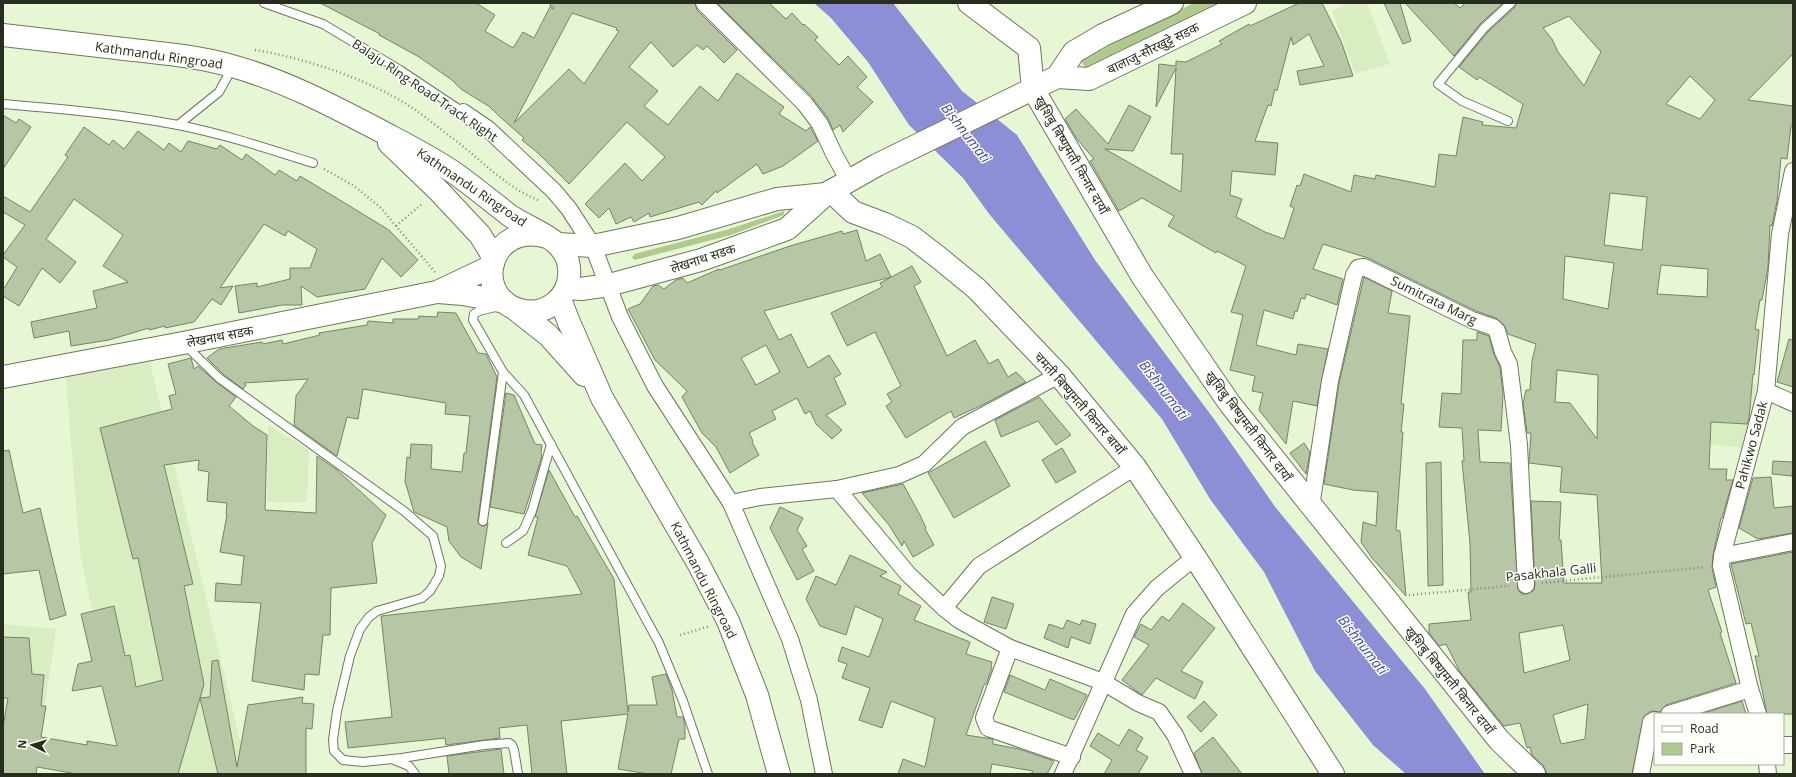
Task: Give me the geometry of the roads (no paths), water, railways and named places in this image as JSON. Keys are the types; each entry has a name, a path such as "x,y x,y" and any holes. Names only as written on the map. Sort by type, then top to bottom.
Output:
{"main road":[{"path":"969,3 1029,48 1033,89 1057,77 1074,52 1102,35 1172,3"},
{"name":"बालाजु-सौरखुट्टे सडक","path":"1057,77 1089,79 1245,3"},
{"name":"Kathmandu Ringroad","path":"3,35 168,54 233,66 311,96 417,149 455,174 518,221 553,240 565,253 569,265 570,277 563,293 568,320 602,398 698,563 728,621 757,695 778,774"},
{"name":"लेखनाथ सडक","path":"563,293 608,285 701,260 787,229 835,189 877,166 1033,89"},
{"name":"खुशिबु बिष्णुमती किनार दायाँ","path":"1033,89 1142,276 1230,404 1499,740 1534,774"},
{"name":"Kathmandu Ringroad","path":"374,128 438,190 480,234 491,253 492,276 498,295 548,335 566,353 602,398"},
{"name":"लेखनाथ सडक","path":"553,240 593,246 678,228 777,199 835,189"},
{"name":"चमती बिष्णुमती किनार बायाँ","path":"835,189 853,212 885,224 912,237 977,289 1059,375 1135,467 1195,557 1333,774"},
{"name":"Kathmandu Ringroad","path":"492,265 500,248 514,237 525,234 536,234 553,240"},
{"name":"लेखनाथ सडक","path":"3,377 183,344 437,292 492,265"},
{"name":"लेखनाथ सडक","path":"437,292 463,294 509,305"},
{"path":"509,305 535,312 553,305 563,293"}],"street":[{"path":"704,3 804,104 820,124 834,154 835,189"},
{"name":"Balaju Ring Road Track Right","path":"463,112 488,129 554,191 593,246 620,317 655,386 731,503 790,639 809,700 824,774"},
{"name":"Pahikwo Sadak","path":"1758,713 1750,689 1721,561 1766,391 1787,236 1793,171"},
{"name":"Sumitrata Marg","path":"1311,506 1330,382 1354,275 1358,268 1364,267 1472,320 1493,327 1497,331 1503,352 1509,364 1519,444 1526,584"},
{"path":"731,503 760,497 837,489 899,475 924,464 962,427 1059,375"},
{"path":"1766,391 1793,403"},
{"path":"944,608 979,566 1135,467"},
{"path":"837,489 908,574 959,620 1010,648 1103,682 1138,703 1159,712 1175,735 1193,774"},
{"path":"1721,561 1793,542"},
{"path":"1063,774 1072,757 1103,682 1134,614 1157,588 1195,557"},
{"path":"1010,648 984,718 988,728 1072,757"},
{"path":"1672,713 1750,689"},
{"path":"1641,774 1651,722 1654,720"}],"lane":[{"name":"Balaju Ring Road Track Right","path":"264,3 323,24 400,70 463,112"},
{"path":"1508,121 1462,101 1438,84 1484,28 1512,3"},
{"path":"178,125 219,92 233,66"},
{"path":"3,104 81,110 178,125 237,138 313,163"},
{"path":"509,305 479,311 474,314 473,320 503,372 524,395 659,643 683,701 708,774"},
{"path":"183,344 218,378 404,511 433,536 441,566 436,583 430,591 422,598 377,611 365,621 356,638 337,711 333,747 338,756 343,760 351,762 392,759 484,745 512,744 518,774"},
{"path":"483,521 503,372"},
{"path":"506,543 523,530 532,511 551,444"},
{"path":"392,759 409,766 415,774"}],"water":[{"name":"Bishnumati","path":"814,3 893,3 962,91 1017,135 1095,260 1214,419 1276,508 1425,689 1485,774 1406,774 1373,745 1315,671 1264,572 1210,499 1162,419 990,215 963,178 909,125 868,62 831,18"}]}
